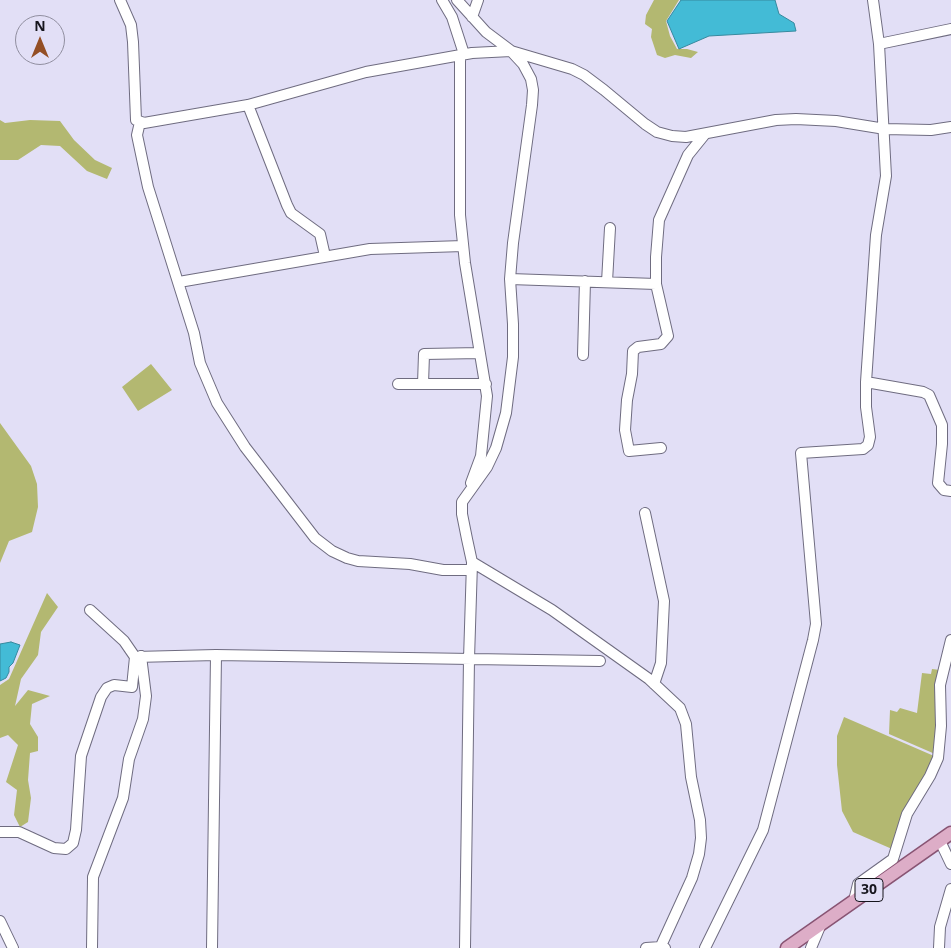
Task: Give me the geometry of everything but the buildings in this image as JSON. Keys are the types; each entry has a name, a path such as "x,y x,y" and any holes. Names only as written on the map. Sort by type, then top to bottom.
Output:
{"main road":[{"name":"30","path":"787,948 946,837"}],"street":[{"path":"120,0 131,25 136,120 144,123 248,105 366,72 462,55 511,51 572,69 584,75 645,124 657,132 672,136 686,137 776,120 796,119 836,121 885,129 932,130 951,127"},
{"path":"442,0 452,17 462,55 460,215 463,246 487,396 481,456 462,502 462,514 472,566 465,948"},
{"path":"457,0 486,32 511,51 523,64 531,79 533,90 513,243 510,279 513,357 506,413 496,448 487,467 462,502"},
{"path":"472,18 478,0"},
{"path":"705,948 763,830 813,640 816,624 801,453 863,449 868,445 870,437 866,407 866,382 876,235 886,176 879,44 873,0"},
{"path":"879,44 951,29"},
{"path":"248,105 287,206 291,213 320,234 325,256"},
{"path":"140,122 138,135 148,187 179,282 200,363 217,403 245,447 315,538 332,552 358,561 410,564 443,570 472,566 552,610 654,684 680,708 686,724 691,777 700,820 701,838 699,854 692,878 662,948 646,948"},
{"path":"661,448 629,451 625,430 633,352 638,347 661,344 668,336 656,284 659,220 688,155 704,134"},
{"path":"607,282 610,228"},
{"path":"179,282 370,249 463,246"},
{"path":"510,279 656,284"},
{"path":"583,356 586,281"},
{"path":"423,384 424,354 480,353"},
{"path":"866,382 923,392 929,395 942,425 938,483 944,490 951,491"},
{"path":"398,384 486,384"},
{"path":"645,513 664,601 661,663 654,684"},
{"path":"90,610 124,641 138,657 146,696 143,719 129,759 123,798 93,877 92,948"},
{"path":"854,901 858,884 894,858 907,814 930,776 938,758 941,726 940,686 951,640"},
{"path":"212,948 216,655"},
{"path":"138,657 216,655 600,661"},
{"path":"0,832 19,832 54,848 66,849 73,843 76,830 81,756 101,697 107,688 114,685 132,687 138,657"},
{"path":"946,837 951,864"},
{"path":"939,948 940,927 951,889"},
{"path":"0,921 13,948"},
{"path":"811,948 821,924"}],"green space":[{"path":"654,0 679,0 666,21 670,36 677,49 698,52 691,58 675,55 665,58 657,55 651,37 652,29 645,24 646,15"},
{"path":"0,120 5,123 30,120 60,121 74,140 95,160 112,168 107,179 87,171 60,146 41,145 18,160 0,160"},
{"path":"151,364 172,390 138,411 122,387"},
{"path":"0,423 31,466 37,484 38,507 32,532 9,541 0,563"},
{"path":"47,593 58,607 41,632 38,655 21,679 15,706 28,690 50,696 32,704 30,724 38,737 38,751 30,753 28,780 31,798 28,822 20,827 14,815 17,790 6,782 18,745 8,735 0,738 0,685 9,679"},
{"path":"932,669 940,670 935,754 889,734 890,710 897,712 900,708 917,713 922,673 931,674"},
{"path":"844,717 934,756 892,849 853,832 842,811 837,765 837,736"}],"water":[{"path":"681,0 775,0 779,14 794,23 796,31 709,36 679,49 667,21"},
{"path":"11,642 20,645 13,663 9,667 6,678 0,681 0,644"}]}
